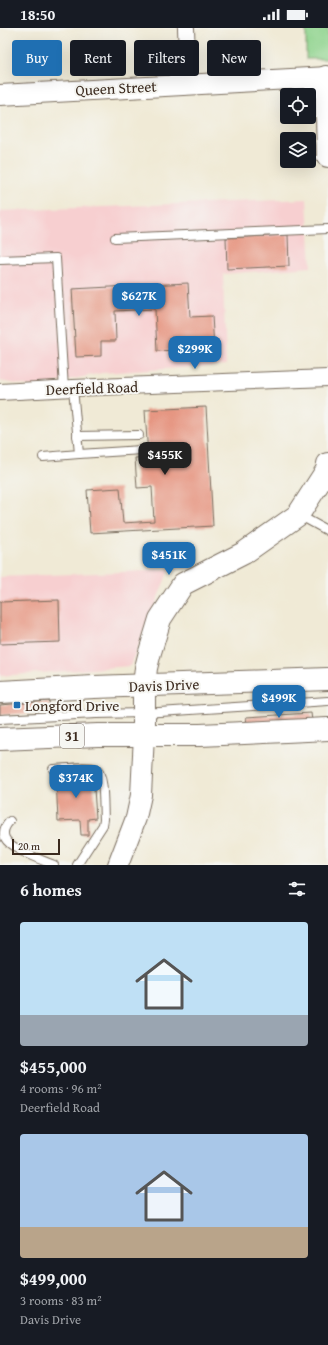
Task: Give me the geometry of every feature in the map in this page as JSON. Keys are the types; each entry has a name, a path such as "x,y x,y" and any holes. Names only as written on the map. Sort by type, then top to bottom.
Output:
{"main road":[{"path":"327,77 328,156"},
{"path":"144,735 144,686 146,668 160,620 183,584 244,553 298,515 327,470 328,464"},
{"name":"Davis Drive","path":"0,692 328,678"},
{"name":"31","path":"0,739 200,735 328,729"}],"street":[{"path":"186,28 188,84"},
{"name":"Queen Street","path":"0,95 327,77"},
{"name":"Deerfield Road","path":"0,392 328,378"},
{"path":"118,865 136,818 141,795 144,735"}],"lane":[{"path":"115,238 328,229"},
{"path":"0,260 56,258 68,388 79,454"},
{"path":"77,436 140,435"},
{"path":"42,457 142,450"},
{"path":"298,515 328,531"},
{"path":"0,719 144,713 328,701"},
{"path":"52,769 90,767 97,769 101,775 104,822 77,865"},
{"path":"10,821 4,828 4,838 21,850 54,865"}],"shaded area":[{"path":"307,199 311,267 223,274 226,365 102,373 35,387 0,381 0,211"},
{"path":"169,570 130,666 0,676 0,577"}],"green space":[{"path":"306,28 328,28 328,59 306,59"}],"building":[{"path":"288,235 289,266 227,269 226,238"},
{"path":"188,283 190,317 212,316 214,348 157,351 155,309 115,311 116,341 101,341 101,356 76,357 72,289"},
{"path":"206,407 213,526 90,533 87,490 120,488 123,523 154,521 152,487 137,488 135,458 148,457 145,410"},
{"path":"59,600 60,642 0,644 0,602"},
{"path":"49,701 50,712 0,715 0,705"},
{"path":"311,713 312,721 247,725 246,717"},
{"path":"93,774 96,818 88,819 88,835 81,835 80,820 58,821 56,776"}],"place":[{"name":"Longford Drive","path":"17,705"}]}
